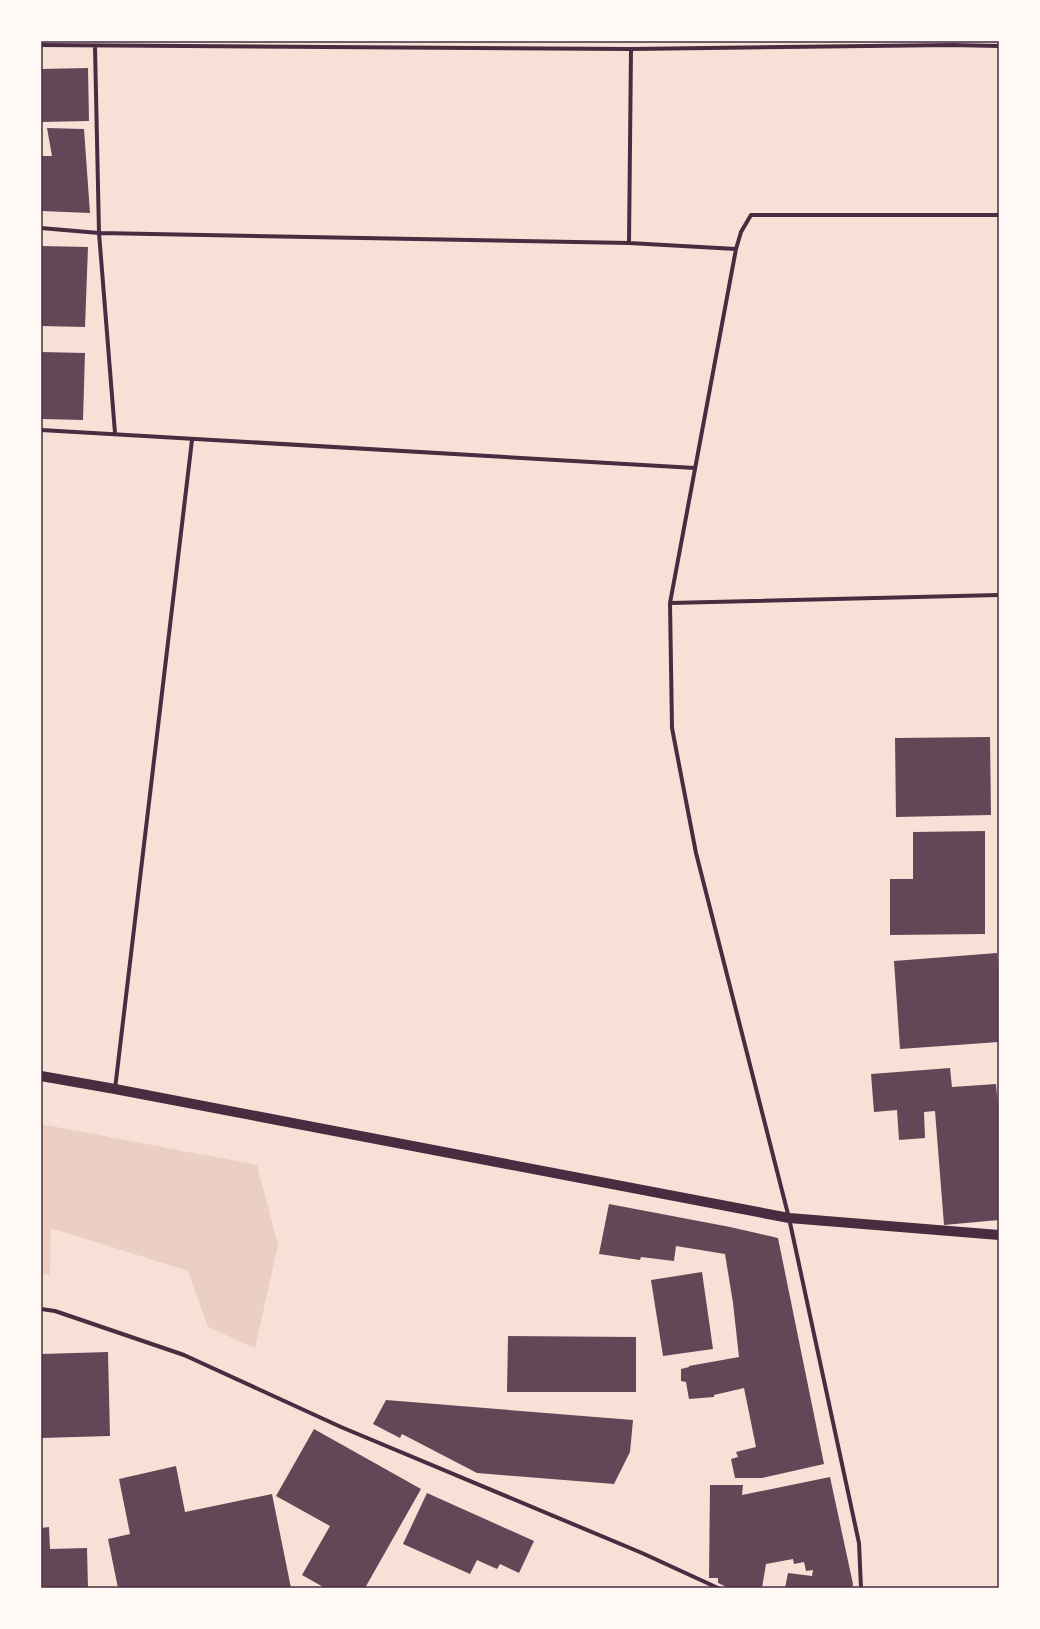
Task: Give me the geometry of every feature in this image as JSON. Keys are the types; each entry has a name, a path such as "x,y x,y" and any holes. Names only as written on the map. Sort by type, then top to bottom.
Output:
{"main road":[{"path":"41,1076 789,1218 999,1235"}],"street":[{"path":"213,47 214,41"},
{"path":"767,41 770,46"},
{"path":"41,45 631,49 770,46 999,46"},
{"path":"95,46 99,233 115,433"},
{"path":"629,243 631,49"},
{"path":"861,1588 859,1543 789,1218 696,853 672,728 670,603 736,249 741,232 751,215 999,214"},
{"path":"41,228 99,233 629,243 736,249"},
{"path":"41,430 115,433 192,440 696,468"},
{"path":"115,1089 192,440"},
{"path":"670,603 999,595"},
{"path":"41,1309 55,1311 184,1355 341,1427 642,1553 718,1588"}],"shaded area":[{"path":"41,1124 257,1165 278,1245 255,1348 208,1327 188,1271 51,1228 50,1275 41,1274"}],"building":[{"path":"88,68 89,121 41,122 41,69"},
{"path":"47,128 84,129 90,213 41,211 41,156 52,156"},
{"path":"41,246 88,247 85,327 41,326"},
{"path":"41,352 85,353 83,420 41,419"},
{"path":"990,737 991,815 896,817 895,738"},
{"path":"985,831 985,934 890,935 890,879 913,879 913,832"},
{"path":"997,953 999,988 999,1042 900,1049 894,961"},
{"path":"950,1068 952,1087 996,1084 999,1118 999,1220 944,1225 935,1111 924,1112 925,1138 899,1140 897,1110 874,1112 871,1074"},
{"path":"609,1204 730,1227 778,1238 824,1464 762,1478 735,1478 731,1459 738,1457 736,1452 756,1447 744,1388 714,1395 714,1397 689,1399 686,1382 681,1381 681,1369 689,1366 739,1357 733,1303 725,1254 676,1246 674,1261 641,1257 640,1260 599,1254"},
{"path":"702,1272 713,1349 663,1356 651,1280"},
{"path":"508,1336 636,1337 636,1392 507,1392"},
{"path":"108,1352 110,1436 41,1438 41,1354"},
{"path":"386,1400 633,1420 630,1452 614,1484 477,1473 402,1434 400,1438 373,1424"},
{"path":"314,1429 421,1489 365,1588 325,1588 302,1575 330,1526 276,1496"},
{"path":"176,1466 185,1512 272,1494 291,1588 118,1588 108,1539 130,1534 119,1479"},
{"path":"830,1477 853,1584 852,1588 785,1588 788,1573 812,1576 813,1570 806,1571 804,1562 794,1564 793,1559 766,1564 762,1588 729,1588 718,1583 718,1578 709,1578 710,1485 743,1485 742,1495"},
{"path":"427,1493 534,1541 519,1573 500,1564 497,1569 477,1560 470,1574 403,1544"},
{"path":"49,1527 50,1549 87,1548 88,1588 41,1588 41,1528"}]}
